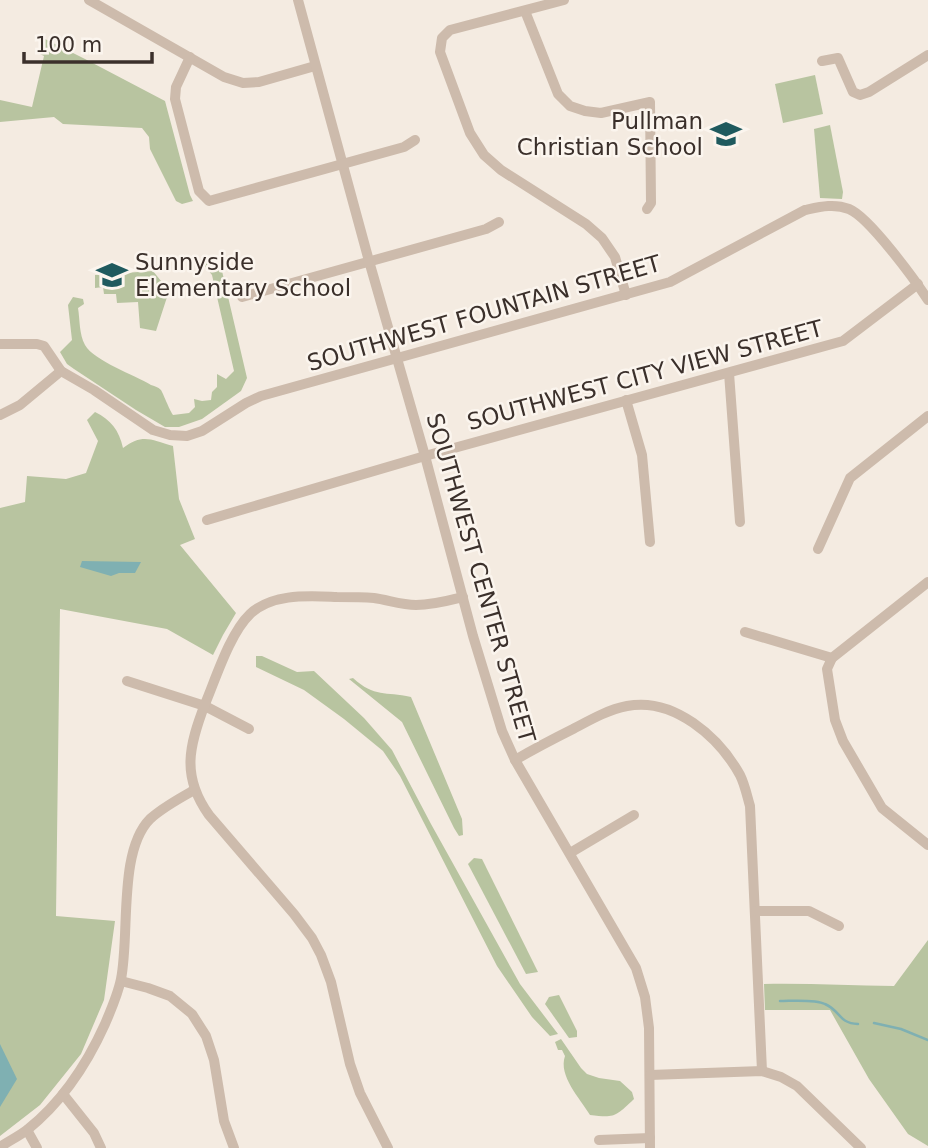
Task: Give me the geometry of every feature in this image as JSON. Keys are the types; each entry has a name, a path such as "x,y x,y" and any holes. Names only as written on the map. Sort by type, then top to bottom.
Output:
{"street":[{"path":"89,0 224,76 243,83 259,82 315,66"},
{"name":"SOUTHWEST CENTER STREET","path":"298,0 502,731 515,760 636,968 645,997 649,1028 650,1143"},
{"path":"564,0 450,30 442,38 440,52 470,133 484,155 501,170 586,224 602,238 615,257 626,295"},
{"path":"525,11 558,94 570,106 601,113 650,102 651,203 647,209"},
{"path":"822,61 838,58 853,92 860,95 928,55"},
{"path":"190,57 176,87 175,99 198,191 209,201 404,147 415,140"},
{"name":"SOUTHWEST FOUNTAIN STREET","path":"61,371 153,430 187,436 202,431 261,396 670,282 805,210 829,205 848,208 870,225 928,300"},
{"path":"242,297 486,229 499,222"},
{"name":"SOUTHWEST CITY VIEW STREET","path":"207,520 425,456 843,341 918,284"},
{"path":"0,344 44,346 61,371 20,405 0,415"},
{"path":"729,373 740,522"},
{"path":"626,400 642,455 650,542"},
{"path":"818,549 850,478 928,416"},
{"path":"928,582 832,658 827,668 835,720 882,808 928,845"},
{"path":"388,1148 360,1093 350,1064 331,982 321,955 294,914 209,815 194,790 190,767 193,738 232,641 250,615 264,604 282,598 308,596 375,598 415,605 436,604 463,597"},
{"path":"744,632 832,658"},
{"path":"127,681 205,706 248,729"},
{"path":"515,760 602,713 629,705 657,706 682,716 705,732 725,751 741,777 750,806 762,1071"},
{"path":"0,1147 27,1130 64,1094 82,1070 96,1044 121,981 129,869 134,845 149,820 167,805 194,790"},
{"path":"570,853 634,815"},
{"path":"756,911 809,911 839,926"},
{"path":"121,981 170,996 192,1014 206,1036 214,1060 224,1121 234,1148"},
{"path":"650,1075 762,1071 781,1077 797,1086 861,1148"},
{"path":"64,1094 94,1133 101,1148"},
{"path":"27,1130 37,1148"},
{"path":"598,1140 650,1143"}],"green space":[{"path":"45,39 165,101 193,201 182,204 176,201 150,149 149,137 142,128 63,124 54,117 0,122 0,100 32,107 44,56 40,54"},
{"path":"815,75 823,114 783,123 775,84"},
{"path":"830,125 843,192 842,199 820,198 814,129"},
{"path":"207,255 222,271 247,378 241,391 202,419 179,427 165,427 67,364 60,352 72,340 68,305 73,297 83,299 84,304 78,308 80,327 83,341 90,351 160,389 173,415 189,413 195,407 194,399 211,400 212,392 217,387 217,374 226,379 234,371 212,275 200,260"},
{"path":"153,271 169,291 156,331 140,328 138,302 117,303 116,294 104,294 103,287 95,288 95,275"},
{"path":"95,412 114,426 123,448 142,439 173,446 179,499 195,539 180,545 236,613 213,655 167,629 60,609 56,916 115,921 104,1000 81,1054 40,1105 0,1136 0,508 25,502 27,476 66,479 86,473 98,441 87,420"},
{"path":"256,656 262,656 297,672 314,671 364,718 392,750 520,984 558,1034 550,1036 532,1017 497,966 400,776 383,751 304,690 256,667"},
{"path":"353,678 368,689 380,693 411,697 462,819 463,835 459,836 454,828 402,722 349,679"},
{"path":"474,858 482,859 538,972 526,974 468,864"},
{"path":"928,940 928,1146 908,1134 869,1079 830,1010 765,1010 764,984 894,986"},
{"path":"559,995 577,1031 577,1037 569,1038 545,1004 549,997"},
{"path":"561,1039 587,1074 620,1081 632,1092 634,1099 614,1115 590,1115 567,1079 565,1056 562,1050 558,1050 555,1042"}],"water":[{"path":"82,561 141,562 135,573 111,576 80,567"},
{"path":"0,1044 17,1079 0,1107"}],"waterway":[{"path":"780,1001 821,1002 843,1019 858,1024"},
{"path":"874,1023 901,1029 928,1040"}],"place":[{"name":"Pullman Christian School","path":"726,134"},
{"name":"Sunnyside Elementary School","path":"112,275"}]}
